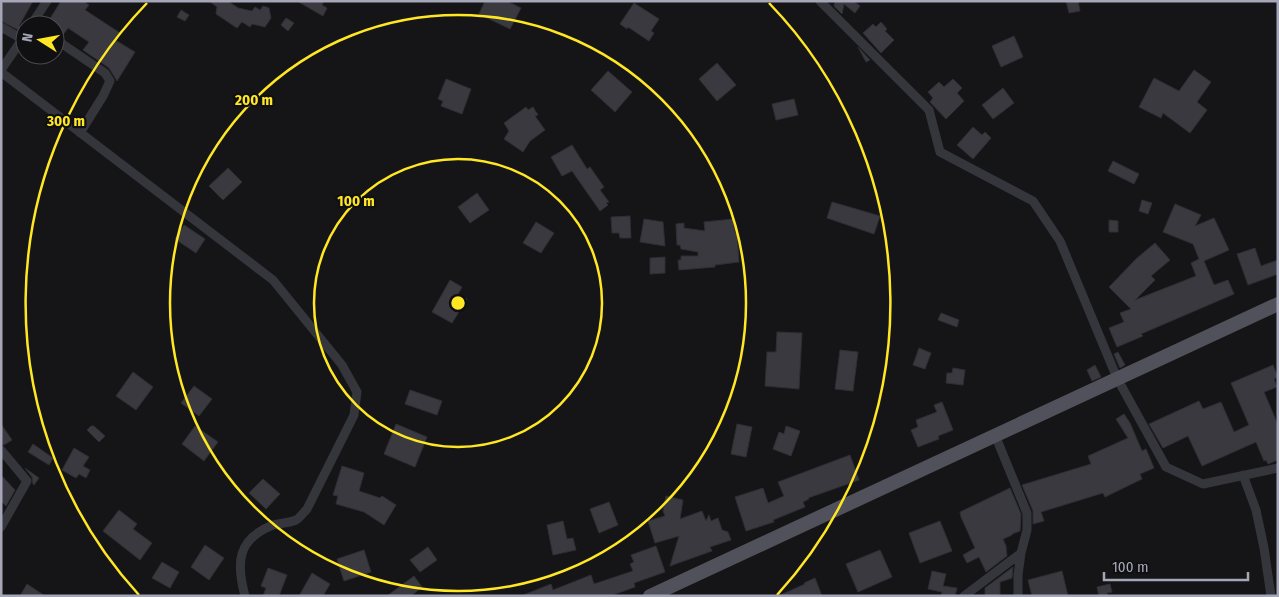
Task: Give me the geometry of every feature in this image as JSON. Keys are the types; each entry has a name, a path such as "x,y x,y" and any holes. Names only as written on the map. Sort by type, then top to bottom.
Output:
{"main road":[{"path":"650,596 1278,304"}],"street":[{"path":"39,15 47,1"},
{"path":"820,1 929,110 940,152 1033,201 1060,241 1117,378 1166,467 1203,484 1278,468"},
{"path":"1,27 15,33"},
{"path":"65,46 105,73 110,81 80,133"},
{"path":"15,49 1,71 273,280 342,365 357,392 354,415 307,509 296,520 264,528 247,542 240,557 239,575 245,596"},
{"path":"995,435 1027,513 1027,530 1018,575 1018,596"},
{"path":"1,450 27,481 1,528"},
{"path":"1243,476 1256,510 1271,596"},
{"path":"964,596 1021,553"}],"building":[{"path":"4,1 33,1 25,15 15,15 15,28 1,21 1,6"},
{"path":"61,1 83,1 89,5 85,10 120,33 115,40 135,52 117,81 109,68 83,50 89,42 68,28 65,32 65,15 52,15"},
{"path":"209,1 228,1 238,8 252,11 255,7 260,10 263,6 269,8 271,18 265,27 252,24 250,27 242,22 237,28 216,14 217,7"},
{"path":"297,1 324,1 322,5 327,8 323,16"},
{"path":"485,1 507,1 521,8 510,29 479,14"},
{"path":"835,1 854,1 860,6 855,13 844,4 842,14 834,6"},
{"path":"1066,1 1078,1 1080,11 1069,13"},
{"path":"634,3 659,19 651,31 654,33 649,41 620,24"},
{"path":"181,10 189,15 185,21 177,17"},
{"path":"286,18 294,23 288,31 281,25"},
{"path":"881,22 887,29 885,31 894,40 881,53 863,33 873,24 876,27"},
{"path":"1014,36 1023,57 1001,67 992,46"},
{"path":"858,47 870,60 866,62"},
{"path":"717,63 736,85 717,101 699,79"},
{"path":"1194,70 1211,82 1197,102 1207,110 1190,133 1163,113 1161,118 1139,107 1154,78 1179,91"},
{"path":"608,71 632,92 615,112 591,90"},
{"path":"446,79 471,89 462,114 441,106 443,101 438,99"},
{"path":"953,79 962,88 957,93 964,101 946,119 930,102 933,98 928,92 939,82 944,87"},
{"path":"1003,88 1014,103 993,119 982,105"},
{"path":"794,99 798,115 776,120 772,104"},
{"path":"526,107 528,110 533,107 538,115 535,116 545,130 530,141 523,152 504,139 509,131 504,123"},
{"path":"973,127 982,135 985,132 991,138 973,159 957,145"},
{"path":"572,145 587,169 590,167 604,187 600,190 609,202 600,211 572,171 562,176 551,157"},
{"path":"1113,161 1139,174 1134,184 1108,171"},
{"path":"228,168 242,182 223,200 209,186"},
{"path":"477,193 489,210 470,223 458,207"},
{"path":"1142,200 1152,203 1148,214 1139,211"},
{"path":"832,202 880,216 874,234 827,218"},
{"path":"1175,204 1201,215 1195,226 1214,218 1229,250 1204,261 1214,285 1228,280 1234,294 1141,334 1143,336 1117,347 1109,328 1124,322 1120,313 1131,309 1109,287 1137,258 1155,243 1170,260 1151,276 1155,280 1135,300 1196,276 1191,263 1199,259 1193,244 1163,232"},
{"path":"630,216 631,238 620,238 619,233 612,233 611,217"},
{"path":"644,219 663,222 665,246 640,242"},
{"path":"733,219 735,233 737,232 739,262 715,265 715,267 679,270 678,260 681,260 681,256 698,256 698,252 681,249 680,245 677,245 676,224 684,223 684,228 705,231 704,222"},
{"path":"1109,220 1118,221 1118,232 1109,232"},
{"path":"536,222 554,233 541,253 523,243"},
{"path":"184,225 205,239 196,253 175,239"},
{"path":"1255,248 1261,266 1278,260 1278,274 1248,285 1237,254"},
{"path":"665,257 665,273 650,274 650,258"},
{"path":"450,280 462,287 458,294 467,299 452,323 432,312"},
{"path":"941,313 959,320 957,327 938,320"},
{"path":"777,332 802,333 799,389 765,386 767,352 776,352"},
{"path":"919,348 931,353 925,369 913,365"},
{"path":"840,350 858,352 853,391 835,389"},
{"path":"1118,352 1125,365 1120,368 1114,354"},
{"path":"1095,365 1101,377 1092,381 1087,370"},
{"path":"1273,365 1278,377 1274,379 1277,387 1264,392 1278,425 1278,460 1268,464 1266,460 1264,461 1256,442 1202,466 1188,436 1163,448 1149,424 1199,401 1203,409 1221,402 1234,432 1249,425 1231,383"},
{"path":"953,368 965,370 963,385 946,383 947,373 952,373"},
{"path":"133,372 153,387 136,410 116,396"},
{"path":"194,386 212,399 199,416 181,403"},
{"path":"410,390 442,401 437,415 405,404"},
{"path":"942,402 953,430 938,436 939,439 918,447 911,430 918,427 916,420 937,412 934,405"},
{"path":"1124,414 1142,451 1146,449 1154,468 1140,474 1142,479 1105,497 1103,493 1041,512 1044,521 1033,524 1033,511 1022,485 1091,464 1088,456 1128,438 1116,419"},
{"path":"1,424 12,440 4,445 1,444"},
{"path":"396,424 427,437 415,467 384,454"},
{"path":"737,424 752,427 746,457 731,454"},
{"path":"94,426 105,436 99,442 87,430"},
{"path":"195,426 218,442 204,461 182,444"},
{"path":"786,426 800,431 791,456 773,449 779,432 784,434"},
{"path":"33,444 53,458 49,465 28,452"},
{"path":"74,448 89,457 83,466 90,470 86,478 79,474 76,478 62,470"},
{"path":"850,455 859,480 808,498 803,502 805,507 773,520 774,522 746,531 735,497 763,488 768,503 784,496 778,482"},
{"path":"342,466 364,473 359,491 380,498 382,496 396,505 384,525 364,512 336,504 338,496 333,495"},
{"path":"25,468 39,478 34,485 32,477"},
{"path":"1,475 15,490 6,506 1,501"},
{"path":"263,479 280,494 266,509 249,493"},
{"path":"1010,488 1021,514 1020,531 1003,539 1007,556 986,572 979,557 967,563 963,555 975,548 960,512"},
{"path":"666,496 683,500 680,519 702,511 706,521 709,515 711,521 718,518 722,530 728,532 731,540 710,547 712,551 670,566 679,536 655,543 648,521 665,516 663,511"},
{"path":"609,502 618,525 599,533 590,509"},
{"path":"119,510 137,524 133,529 152,543 140,560 103,531"},
{"path":"563,521 567,539 573,538 576,550 553,555 547,525"},
{"path":"940,521 952,551 920,563 909,533"},
{"path":"205,545 224,558 209,580 191,567"},
{"path":"656,546 665,572 634,583 635,587 610,596 521,596 551,584 553,590 591,575 594,584 633,571 630,564 634,562 631,555"},
{"path":"428,547 437,560 420,572 410,560"},
{"path":"364,550 371,572 344,581 337,559"},
{"path":"880,550 892,577 858,592 846,564"},
{"path":"162,562 179,572 170,588 152,578"},
{"path":"1013,567 1012,578 1000,582 1000,596 985,596 985,588"},
{"path":"268,568 287,575 279,596 263,596 266,588 261,586"},
{"path":"932,571 946,574 943,586 957,588 955,596 941,596 942,592 928,589"},
{"path":"1062,571 1068,596 1032,596 1028,580"},
{"path":"312,573 330,584 323,596 299,596"},
{"path":"414,576 422,587 411,596 387,596"},
{"path":"815,578 822,596 778,596 805,584"},
{"path":"27,584 45,596 20,596"},
{"path":"1110,584 1112,592 1107,593 1108,596 1099,596 1097,587"}]}
